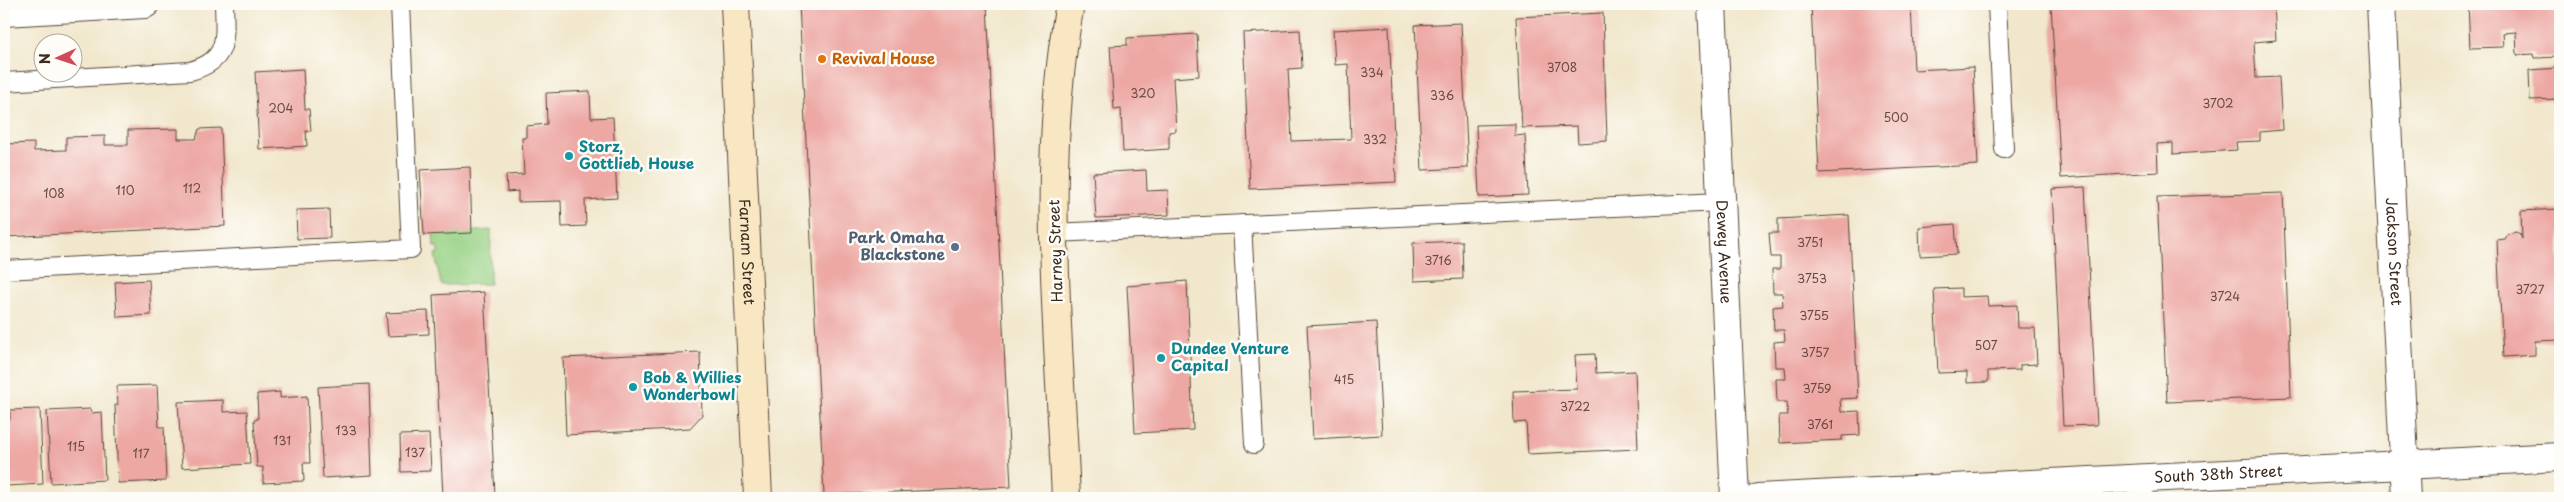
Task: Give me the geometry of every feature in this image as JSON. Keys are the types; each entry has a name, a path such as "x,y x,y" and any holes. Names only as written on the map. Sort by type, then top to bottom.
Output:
{"main road":[{"name":"Farnam Street","path":"735,4 758,498"},
{"name":"Harney Street","path":"1066,498 1054,233 1054,176 1058,93 1070,4"}],"street":[{"path":"4,12 145,4"},
{"name":"Dewey Avenue","path":"1712,4 1735,498"},
{"name":"Jackson Street","path":"2381,4 2406,498"},
{"name":"South 38th Street","path":"1758,498 2144,488 2404,465 2560,457"}],"lane":[{"path":"4,82 190,71 203,68 213,62 222,48 224,4"},
{"path":"4,270 411,249 400,4"},
{"path":"1997,4 2004,150"},
{"path":"1054,233 1721,202"},
{"path":"1242,224 1254,444"}],"green space":[{"path":"491,230 490,284 441,285 435,254 438,253 438,247 434,247 433,234"}],"building":[{"path":"799,4 987,4 1011,487 824,495"},
{"path":"1811,4 1911,4 1914,70 1973,67 1978,165 1819,173"},
{"path":"2051,4 2274,4 2276,40 2254,42 2256,78 2279,77 2282,130 2260,132 2260,141 2236,142 2237,150 2173,154 2173,143 2157,144 2158,172 2061,178"},
{"path":"2468,4 2560,4 2560,57 2534,58 2533,54 2517,55 2516,32 2503,33 2504,47 2470,48"},
{"path":"1603,13 1607,141 1578,143 1577,126 1522,128 1516,17"},
{"path":"1461,23 1468,168 1422,170 1415,25"},
{"path":"1389,27 1396,182 1250,189 1243,33 1300,30 1302,68 1288,69 1292,141 1351,139 1348,64 1335,65 1333,30"},
{"path":"1197,34 1199,76 1173,78 1176,131 1169,132 1169,149 1123,152 1121,109 1114,110 1110,46 1127,45 1127,38"},
{"path":"2560,68 2560,99 2530,100 2529,70"},
{"path":"303,69 305,109 309,109 311,131 306,131 307,146 259,149 255,72"},
{"name":"Storz, Gottlieb, House","path":"590,91 591,118 613,117 617,198 585,200 586,226 562,227 561,201 518,202 518,191 507,192 506,175 524,174 522,138 526,138 526,126 547,124 546,93"},
{"path":"1515,124 1515,136 1525,135 1528,195 1479,197 1476,125"},
{"path":"221,128 225,226 4,237 4,144 34,143 34,151 66,150 66,137 105,136 105,145 128,145 128,130 178,129 178,139 196,139 199,129"},
{"path":"470,167 472,233 424,235 420,170"},
{"path":"1146,170 1147,191 1168,190 1169,215 1096,218 1093,173"},
{"path":"2085,187 2097,425 2063,426 2052,189"},
{"path":"2283,193 2291,397 2167,402 2157,197"},
{"path":"329,209 330,238 297,239 296,210"},
{"path":"2560,209 2560,340 2535,341 2535,355 2503,357 2497,240 2505,239 2508,234 2516,232 2520,234 2522,239 2521,211"},
{"path":"1849,215 1858,398 1840,399 1841,412 1859,411 1860,435 1842,436 1842,440 1780,443 1779,415 1788,415 1787,402 1777,402 1776,379 1786,379 1785,367 1775,367 1774,342 1785,341 1784,330 1774,330 1773,307 1783,306 1782,293 1773,293 1772,269 1780,269 1780,257 1771,257 1769,233 1778,233 1778,219"},
{"path":"1955,224 1957,254 1920,256 1919,227"},
{"path":"1462,241 1463,279 1414,281 1413,243"},
{"path":"149,280 151,315 117,317 115,282"},
{"name":"Dundee Venture Capital","path":"1187,281 1193,430 1135,433 1127,286"},
{"path":"1961,288 1961,297 1987,296 1988,306 2017,305 2018,328 2035,328 2037,364 2020,365 2020,370 1988,371 1988,382 1967,383 1967,372 1938,373 1934,289"},
{"path":"484,292 495,495 443,497 433,295"},
{"path":"428,311 429,334 388,336 386,313"},
{"path":"1376,322 1382,435 1313,439 1307,326"},
{"name":"Bob & Willies Wonderbowl","path":"700,352 702,415 690,428 566,435 563,358"},
{"path":"1595,354 1596,373 1635,371 1638,449 1528,454 1526,422 1514,423 1513,391 1577,389 1575,355"},
{"path":"369,384 372,475 323,478 318,387"},
{"path":"157,385 159,427 164,427 166,481 118,483 115,405 118,405 117,386"},
{"path":"280,392 280,398 307,396 310,463 303,463 304,481 263,483 263,467 257,467 254,420 258,419 257,394"},
{"path":"223,400 223,412 247,411 250,464 182,468 178,402"},
{"path":"40,409 43,484 6,486 4,420 10,420 10,410"},
{"path":"90,409 91,413 102,412 105,480 51,483 47,411"},
{"path":"429,434 431,471 401,472 400,435"}],"place":[{"name":"Revival House","path":"822,59"},
{"name":"Storz, Gottlieb, House","path":"569,156"},
{"name":"Park Omaha Blackstone","path":"955,247"},
{"name":"Dundee Venture Capital","path":"1161,358"},
{"name":"Bob & Willies Wonderbowl","path":"633,387"}]}
